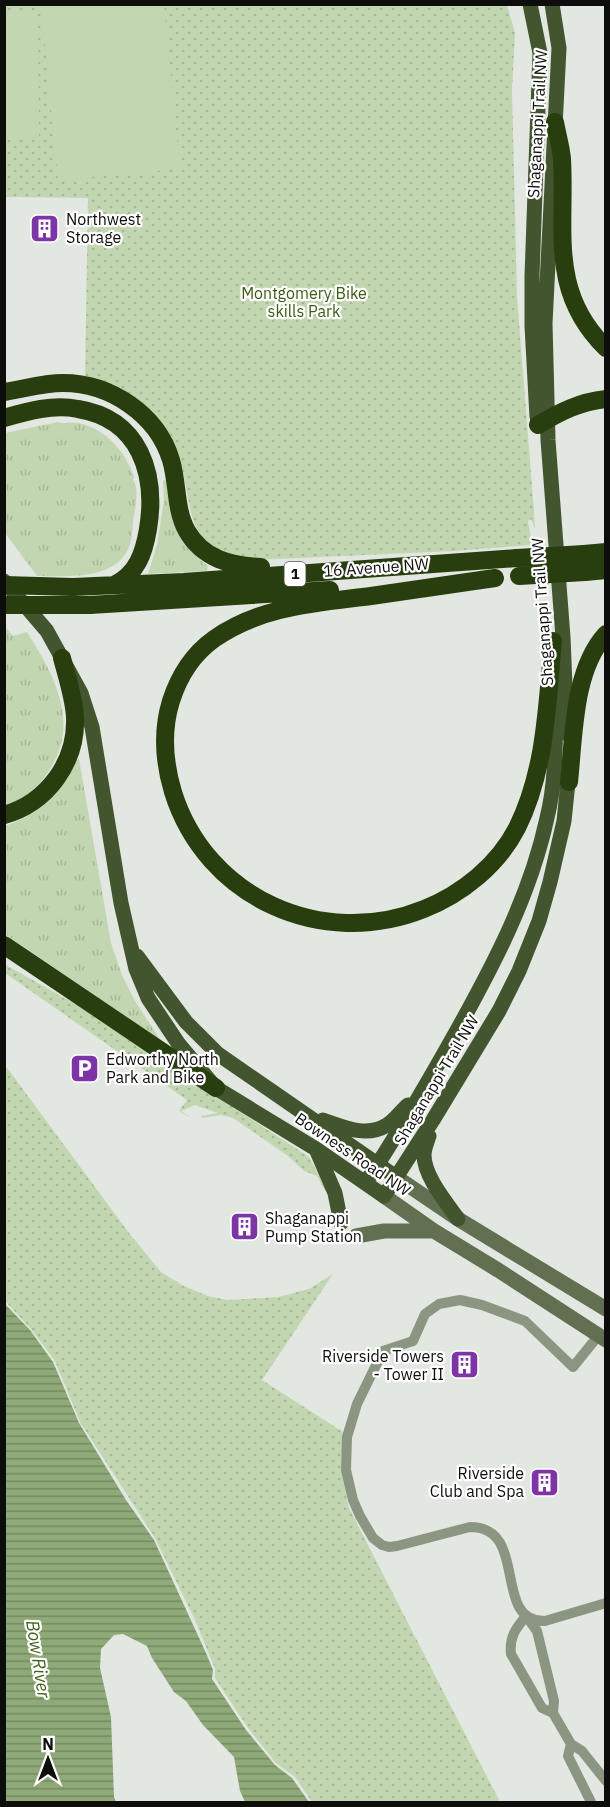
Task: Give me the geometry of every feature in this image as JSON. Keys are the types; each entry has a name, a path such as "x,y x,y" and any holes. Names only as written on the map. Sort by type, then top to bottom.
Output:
{"highway":[{"path":"555,122 562,157 561,249 567,284 580,315 596,339 606,348"},
{"path":"4,393 72,383 98,388 118,397 144,416 163,442 172,462 183,521 192,538 205,551 216,559 235,565 341,571"},
{"path":"543,422 565,409 587,401 606,399"},
{"path":"4,418 45,409 80,409 99,415 115,424 139,450 151,488 147,533 142,554 134,571 111,586"},
{"name":"16 Avenue NW","path":"584,563 606,552"},
{"name":"16 Avenue NW","path":"4,585 111,586 341,571 518,567 584,563 606,570"},
{"name":"16 Avenue NW","path":"4,605 90,605 495,578 518,567"},
{"path":"495,578 274,610 237,625 213,640 198,653 176,686 168,711 165,733 166,760 171,783 184,820 206,854 219,868 256,898 298,916 337,924 364,924 399,918 453,895 490,866 516,830 525,809 540,762 553,641"},
{"path":"569,782 578,699 583,676 591,656 606,634"},
{"path":"4,815 20,810 41,795 58,777 70,753 75,715 62,658"},
{"path":"4,945 216,1088"}],"main road":[{"name":"Shaganappi Trail NW","path":"384,1196 499,1011 519,971 550,882 564,821 569,782 563,637 532,326 540,53 530,4"},
{"name":"Shaganappi Trail NW","path":"366,1182 423,1090 490,970 532,876 548,816 554,777 556,682 543,422 545,323 559,48 552,4"},
{"name":"Bowness Road NW","path":"4,581 47,631 81,693 92,727 121,903 136,969 148,998 178,1043 216,1088 316,1149 434,1231 602,1338"},
{"name":"Bowness Road NW","path":"133,951 186,1022 218,1054 458,1219 606,1309"},
{"path":"312,1117 362,1132 372,1130 387,1125 423,1090"},
{"path":"433,1120 424,1154 425,1160 438,1190 458,1219"},
{"path":"316,1149 335,1193 341,1222"},
{"path":"356,1236 384,1231 434,1231"}],"street":[{"path":"602,1338 573,1367 525,1321 482,1305 460,1300 440,1304 425,1314 413,1341 383,1351 351,1420 345,1454 353,1500 373,1538 382,1545 397,1546 470,1527 486,1529 498,1538 502,1545 516,1602 537,1631 554,1701 553,1713 571,1744 582,1751 606,1781"},
{"path":"526,1616 545,1621 606,1603"},
{"path":"526,1616 513,1631 510,1644 511,1654 542,1708 553,1713"},
{"path":"571,1744 568,1756 591,1803"}],"green space":[{"name":"Montgomery Bike skills Park","path":"5,5 507,5 515,33 512,91 517,297 534,511 535,529 531,519 528,521 532,545 455,551 253,560 223,552 207,542 194,523 182,466 175,447 155,415 125,391 85,376 88,198 5,197"},
{"path":"41,5 164,5 180,169 58,180"},
{"path":"38,11 39,137 5,137 5,12"},
{"path":"58,422 89,426 114,443 126,459 134,477 136,491 132,535 129,547 122,558 113,566 102,571 76,576 37,576 5,533 5,433"},
{"path":"167,479 182,538 197,557 208,566 207,571 148,574 157,545 164,499 163,481"},
{"path":"4,625 13,636 27,632 46,665 60,699 63,733 59,751 46,776 25,796 4,806"},
{"path":"79,759 111,943 122,975 135,1001 161,1041 5,934 5,826 30,815 48,802 75,761"},
{"path":"4,964 77,1005 309,1157 327,1190 325,1191 317,1176 304,1171 288,1156 233,1118 221,1115 202,1118 201,1116 218,1113 195,1105 181,1111 193,1119 179,1111 187,1100 5,973"},
{"path":"5,1065 129,1233 161,1272 184,1286 208,1296 227,1300 278,1297 309,1289 333,1274 262,1380 343,1432 341,1468 349,1508 500,1802 312,1802 295,1777 276,1763 248,1728 215,1678 215,1669 195,1620 155,1538 80,1422 55,1361 31,1329 5,1301"}],"water":[{"name":"Bow River","path":"4,1303 30,1330 53,1362 79,1423 126,1500 154,1540 206,1653 213,1670 212,1679 246,1730 275,1765 292,1778 309,1802 245,1802 240,1791 234,1757 203,1725 186,1701 174,1692 147,1646 123,1634 114,1635 101,1649 100,1668 111,1717 116,1802 5,1802"}],"place":[{"name":"Northwest Storage","path":"45,228"},
{"name":"Edworthy North Park and Bike","path":"85,1068"},
{"name":"Shaganappi Pump Station","path":"244,1227"},
{"name":"Riverside Towers - Tower II","path":"465,1365"},
{"name":"Riverside Club and Spa","path":"545,1482"}]}
